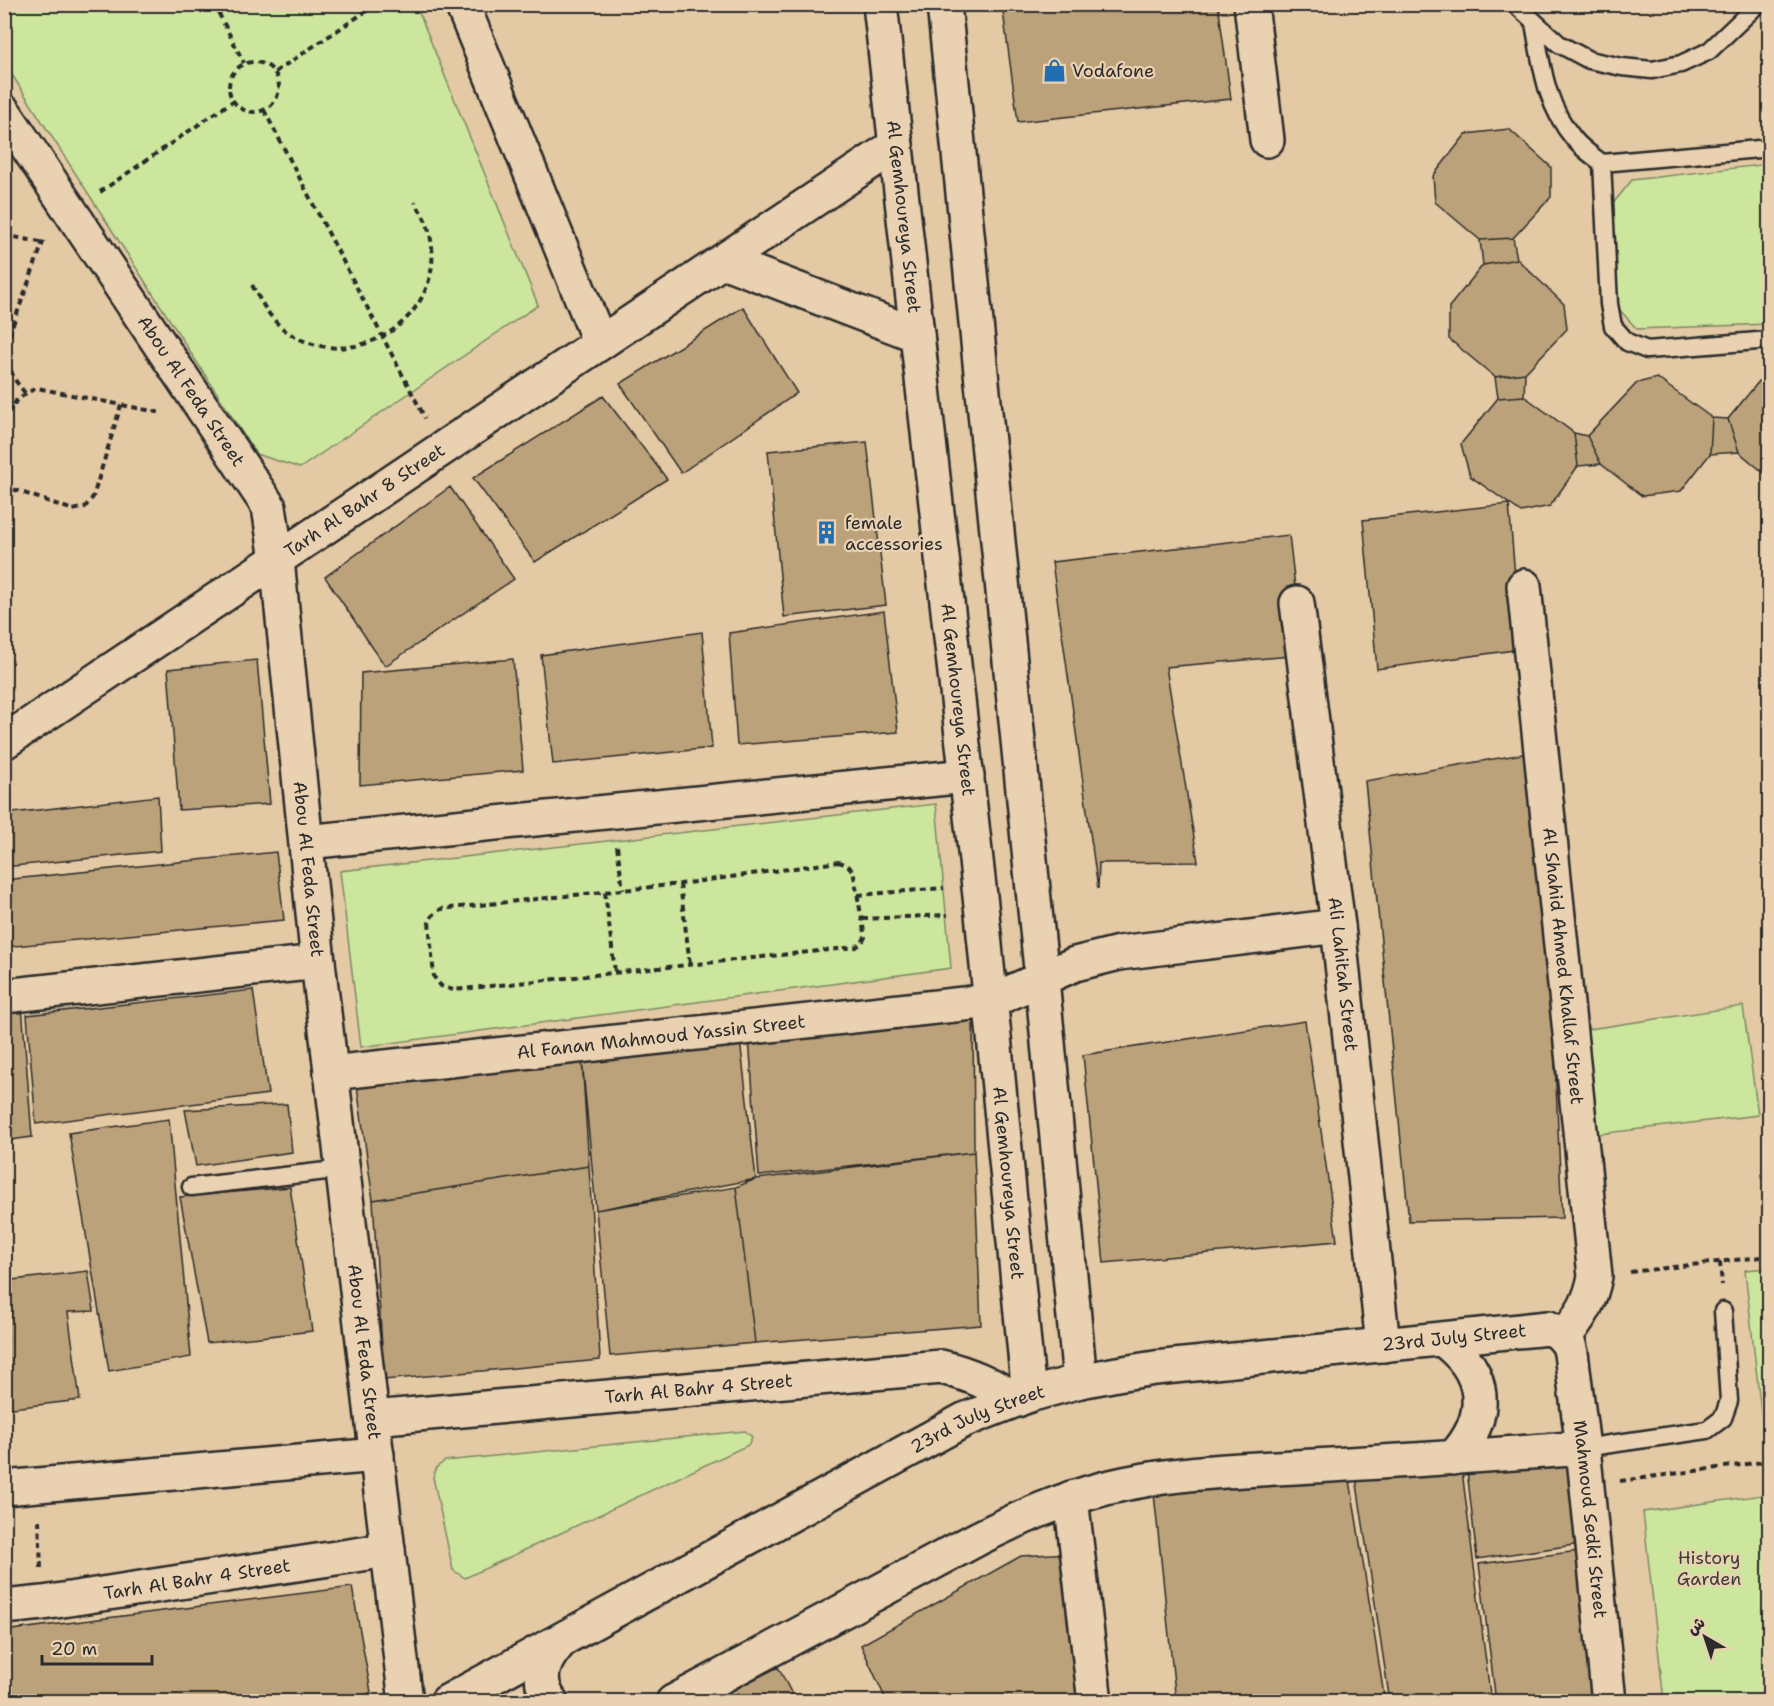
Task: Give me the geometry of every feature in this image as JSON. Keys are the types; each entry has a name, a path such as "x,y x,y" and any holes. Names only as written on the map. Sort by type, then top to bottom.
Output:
{"street":[{"path":"462,4 600,343"},
{"name":"Al Gemhoureya Street","path":"880,4 981,899 1023,1398"},
{"path":"944,4 1080,1382"},
{"path":"1251,4 1267,140"},
{"name":"Abou Al Feda Street","path":"4,112 269,507 277,560 318,962 406,1701"},
{"name":"Tarh Al Bahr 8 Street","path":"4,742 896,145"},
{"path":"723,261 917,335"},
{"name":"Al Shahid Ahmed Khallaf Street","path":"1524,586 1595,1276 1591,1295 1564,1338"},
{"name":"Ali Lahitah Street","path":"1297,603 1338,926 1383,1345"},
{"path":"306,842 967,776"},
{"name":"Al Fanan Mahmoud Yassin Street","path":"331,1073 991,1001 1075,964 1119,952 1338,926"},
{"path":"4,996 318,962"},
{"name":"23rd July Street","path":"447,1701 964,1420 1023,1398 1080,1382 1155,1368 1548,1328 1558,1332 1564,1338"},
{"name":"Mahmoud Sedki Street","path":"1564,1338 1571,1353 1583,1448 1609,1701"},
{"path":"1442,1339 1457,1349 1468,1363 1476,1378 1479,1395 1479,1413 1474,1430 1465,1445 1453,1458"},
{"name":"Tarh Al Bahr 4 Street","path":"373,1418 941,1367 968,1374 1023,1398"},
{"path":"672,1701 979,1538 1024,1516 1071,1498 1106,1488 1176,1474 1583,1448"},
{"path":"4,1488 377,1455"},
{"path":"1071,1498 1095,1701"},
{"name":"Tarh Al Bahr 4 Street","path":"4,1607 388,1550"},
{"path":"551,1701 546,1694 542,1679 544,1664 551,1651 562,1640"}],"lane":[{"path":"1515,4 1559,44 1589,60 1652,70 1681,64 1709,51 1758,4"},
{"path":"1534,23 1544,79 1555,112 1575,141 1602,163 1770,148"},
{"path":"1602,163 1609,304 1613,326 1627,342 1647,350 1770,340"},
{"path":"191,1187 343,1169"},
{"path":"1583,1448 1707,1430 1716,1425 1723,1418 1728,1401 1723,1311"}],"path":[{"path":"214,4 244,63"},
{"path":"275,72 377,4"},
{"path":"256,61 267,64 275,72 279,82 279,93 273,104 264,110 253,112 242,109 234,101 229,91 230,79 235,70 244,63 256,61"},
{"path":"25,393 15,380 8,364 7,347 11,330 65,203 234,101"},
{"path":"264,110 442,449"},
{"path":"252,285 267,313 291,334 320,346 352,348 382,338 407,319 425,293 433,262 429,231 415,202"},
{"path":"4,423 15,401 25,393 37,388 213,424"},
{"path":"4,398 15,401"},
{"path":"4,486 73,510 85,507 93,497 122,405"},
{"path":"613,812 623,890"},
{"path":"838,862 847,865 853,872 864,937 862,943 856,947 453,990 437,982 432,971 429,922 432,916 441,909 623,890 838,862"},
{"path":"680,884 690,964"},
{"path":"605,892 615,972"},
{"path":"858,895 981,899"},
{"path":"862,919 981,899"},
{"path":"1595,1276 1770,1256"},
{"path":"1587,1485 1770,1461"},
{"path":"38,1485 43,1603"}],"green space":[{"path":"5,4 416,5 538,305 300,468 256,454 5,64"},
{"path":"1769,164 1769,324 1637,329 1617,307 1611,206 1632,180"},
{"path":"936,804 951,968 361,1047 340,871"},
{"path":"1743,1006 1758,1115 1590,1135 1583,1030"},
{"path":"1769,1268 1770,1447 1765,1448 1745,1270"},
{"path":"745,1431 752,1437 748,1445 465,1578 453,1570 433,1477 437,1467 445,1461"},
{"name":"History Garden","path":"1769,1494 1769,1701 1664,1701 1643,1512"}],"building":[{"path":"1002,4 1218,4 1231,99 1018,122"},
{"path":"1509,129 1551,167 1551,197 1513,238 1480,240 1435,202 1433,176 1466,134"},
{"path":"1513,238 1517,259 1483,265 1480,240"},
{"path":"1517,259 1564,304 1567,329 1525,373 1495,377 1449,339 1449,307 1483,265"},
{"path":"743,307 797,393 681,473 620,384"},
{"path":"1769,369 1770,478 1739,452 1728,419"},
{"path":"1525,373 1524,396 1498,398 1495,377"},
{"path":"1657,378 1712,418 1710,454 1681,491 1642,496 1601,464 1587,436 1637,383"},
{"path":"603,396 667,479 535,562 473,478"},
{"path":"1524,396 1574,433 1578,466 1550,506 1521,512 1470,476 1461,444 1498,398"},
{"path":"1712,418 1728,419 1739,452 1710,454"},
{"path":"1574,433 1587,436 1601,464 1578,466"},
{"name":"female accessories","path":"867,442 886,605 784,617 768,451"},
{"path":"450,487 514,579 385,666 325,577"},
{"path":"1509,504 1521,649 1377,669 1363,520"},
{"path":"1289,535 1303,655 1166,667 1198,862 1099,863 1098,889 1052,562"},
{"path":"884,611 898,732 737,745 729,633"},
{"path":"702,632 712,748 553,764 541,655"},
{"path":"513,659 523,770 360,785 361,673"},
{"path":"257,660 270,804 179,810 168,669"},
{"path":"1541,751 1562,1218 1409,1221 1365,781"},
{"path":"158,796 161,851 4,867 4,814"},
{"path":"276,852 284,920 4,947 4,880"},
{"path":"253,990 268,1094 36,1124 27,1015"},
{"path":"22,1006 32,1137 4,1141 4,1008"},
{"path":"973,1012 974,1152 759,1176 749,1038"},
{"path":"1305,1021 1337,1241 1104,1263 1083,1055"},
{"path":"740,1040 756,1179 596,1210 582,1059"},
{"path":"582,1059 589,1166 373,1200 357,1086"},
{"path":"287,1104 292,1152 196,1166 185,1110"},
{"path":"169,1119 191,1357 109,1371 69,1133"},
{"path":"974,1152 981,1325 755,1343 736,1187 756,1179"},
{"path":"589,1166 600,1360 384,1380 373,1200"},
{"path":"290,1187 312,1331 207,1343 180,1197"},
{"path":"736,1187 755,1343 610,1356 596,1210"},
{"path":"88,1271 94,1311 68,1312 80,1400 4,1409 4,1339 8,1339 4,1320 4,1281"},
{"path":"1581,1454 1587,1543 1477,1559 1466,1461"},
{"path":"1461,1463 1491,1702 1390,1702 1355,1471"},
{"path":"1348,1467 1385,1702 1176,1702 1153,1484"},
{"path":"1587,1550 1606,1702 1496,1702 1479,1564"},
{"path":"1068,1553 1080,1702 887,1702 861,1645 1021,1556"},
{"path":"352,1587 371,1692 354,1702 4,1702 4,1631"},
{"path":"778,1667 796,1702 710,1702"}],"place":[{"name":"Vodafone","path":"1054,71"},
{"name":"female accessories","path":"827,533"}]}
